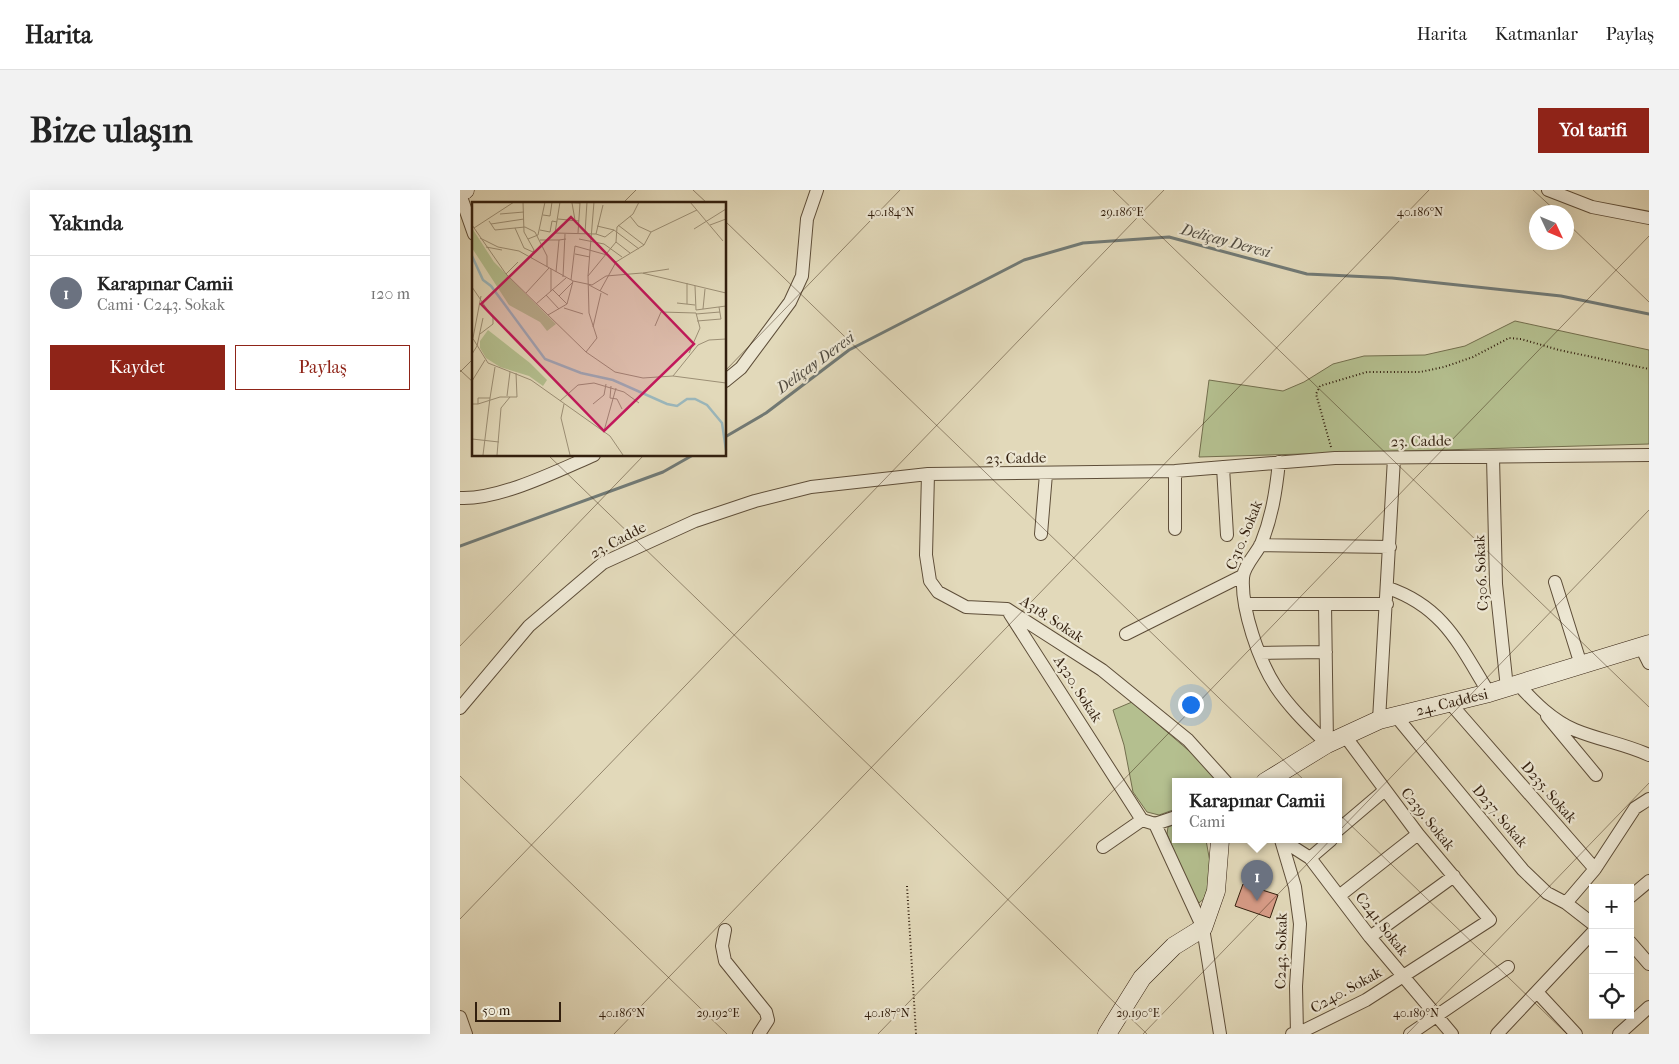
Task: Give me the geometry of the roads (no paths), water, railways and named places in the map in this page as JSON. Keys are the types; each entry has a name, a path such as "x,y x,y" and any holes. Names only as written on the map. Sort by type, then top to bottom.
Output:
{"street":[{"path":"465,190 460,192 472,228"},
{"path":"726,380 741,368 790,302 802,276 807,220 817,190"},
{"path":"1548,190 1592,207 1649,218"},
{"name":"23. Cadde","path":"460,708 529,626 603,563 695,521 754,501 811,487 928,474 1175,471 1335,458 1649,455"},
{"path":"460,498 481,498 552,473 592,456"},
{"name":"C306. Sokak","path":"1492,457 1496,584 1512,686"},
{"path":"1387,718 1387,604 1394,458"},
{"name":"C310. Sokak","path":"1279,462 1274,506 1260,546 1242,576 1245,604 1253,638 1276,686 1303,720 1327,744"},
{"path":"1224,467 1227,535"},
{"path":"1175,471 1175,529"},
{"name":"A318. Sokak","path":"928,474 926,554 930,581 938,592 966,607 1007,609 1102,670 1188,740 1222,778"},
{"path":"1041,534 1046,474"},
{"path":"1260,546 1390,547"},
{"path":"1126,634 1242,576"},
{"path":"1555,582 1581,665"},
{"path":"1388,588 1404,593 1429,608 1447,626 1489,693"},
{"path":"1245,604 1387,604"},
{"path":"1325,604 1327,744"},
{"name":"A320. Sokak","path":"1007,609 1142,820"},
{"path":"1645,645 1649,664"},
{"name":"24. Caddesi","path":"1272,778 1327,744 1387,718 1489,693 1645,645"},
{"path":"1260,653 1326,652"},
{"path":"1512,686 1540,709 1574,730 1635,748 1649,755"},
{"name":"D235. Sokak","path":"1450,703 1595,869"},
{"path":"1540,709 1596,775"},
{"name":"D237. Sokak","path":"1387,718 1523,870 1547,893 1566,903 1589,921"},
{"name":"C239. Sokak","path":"1345,736 1418,834 1490,920"},
{"path":"1342,827 1385,790"},
{"path":"1566,903 1595,869 1635,808 1649,798"},
{"path":"1103,847 1142,820 1155,824 1172,818"},
{"path":"1155,824 1203,928 1220,1034"},
{"path":"1339,896 1418,834"},
{"path":"1107,1034 1142,978 1174,946 1203,928 1216,891 1220,843"},
{"name":"C243. Sokak","path":"1282,843 1295,887 1300,924 1296,986 1297,1034"},
{"name":"C241. Sokak","path":"1286,843 1310,858 1370,937 1452,1034"},
{"path":"1310,858 1328,843"},
{"path":"1370,937 1454,876"},
{"path":"1634,894 1649,881"},
{"name":"C240. Sokak","path":"1292,1034 1297,1034 1366,1000 1490,920"},
{"path":"725,930 722,946 725,961 766,1012 768,1020 759,1034"},
{"path":"1505,1031 1537,992 1589,936"},
{"path":"1634,947 1649,964"},
{"path":"1410,1034 1508,966"},
{"path":"1537,992 1576,1034"},
{"path":"1634,1015 1649,1007"},
{"path":"460,1017 466,1034"},
{"path":"1619,1034 1631,1019"}],"waterway":[{"name":"Deliçay Deresi","path":"726,436 766,413 849,350 1024,260 1083,243 1169,237 1307,274 1392,278 1561,296 1649,314"},
{"name":"Deliçay Deresi","path":"460,546 663,472 691,456"}],"place":[{"name":"Karapınar Camii","path":"1257,901"}]}
